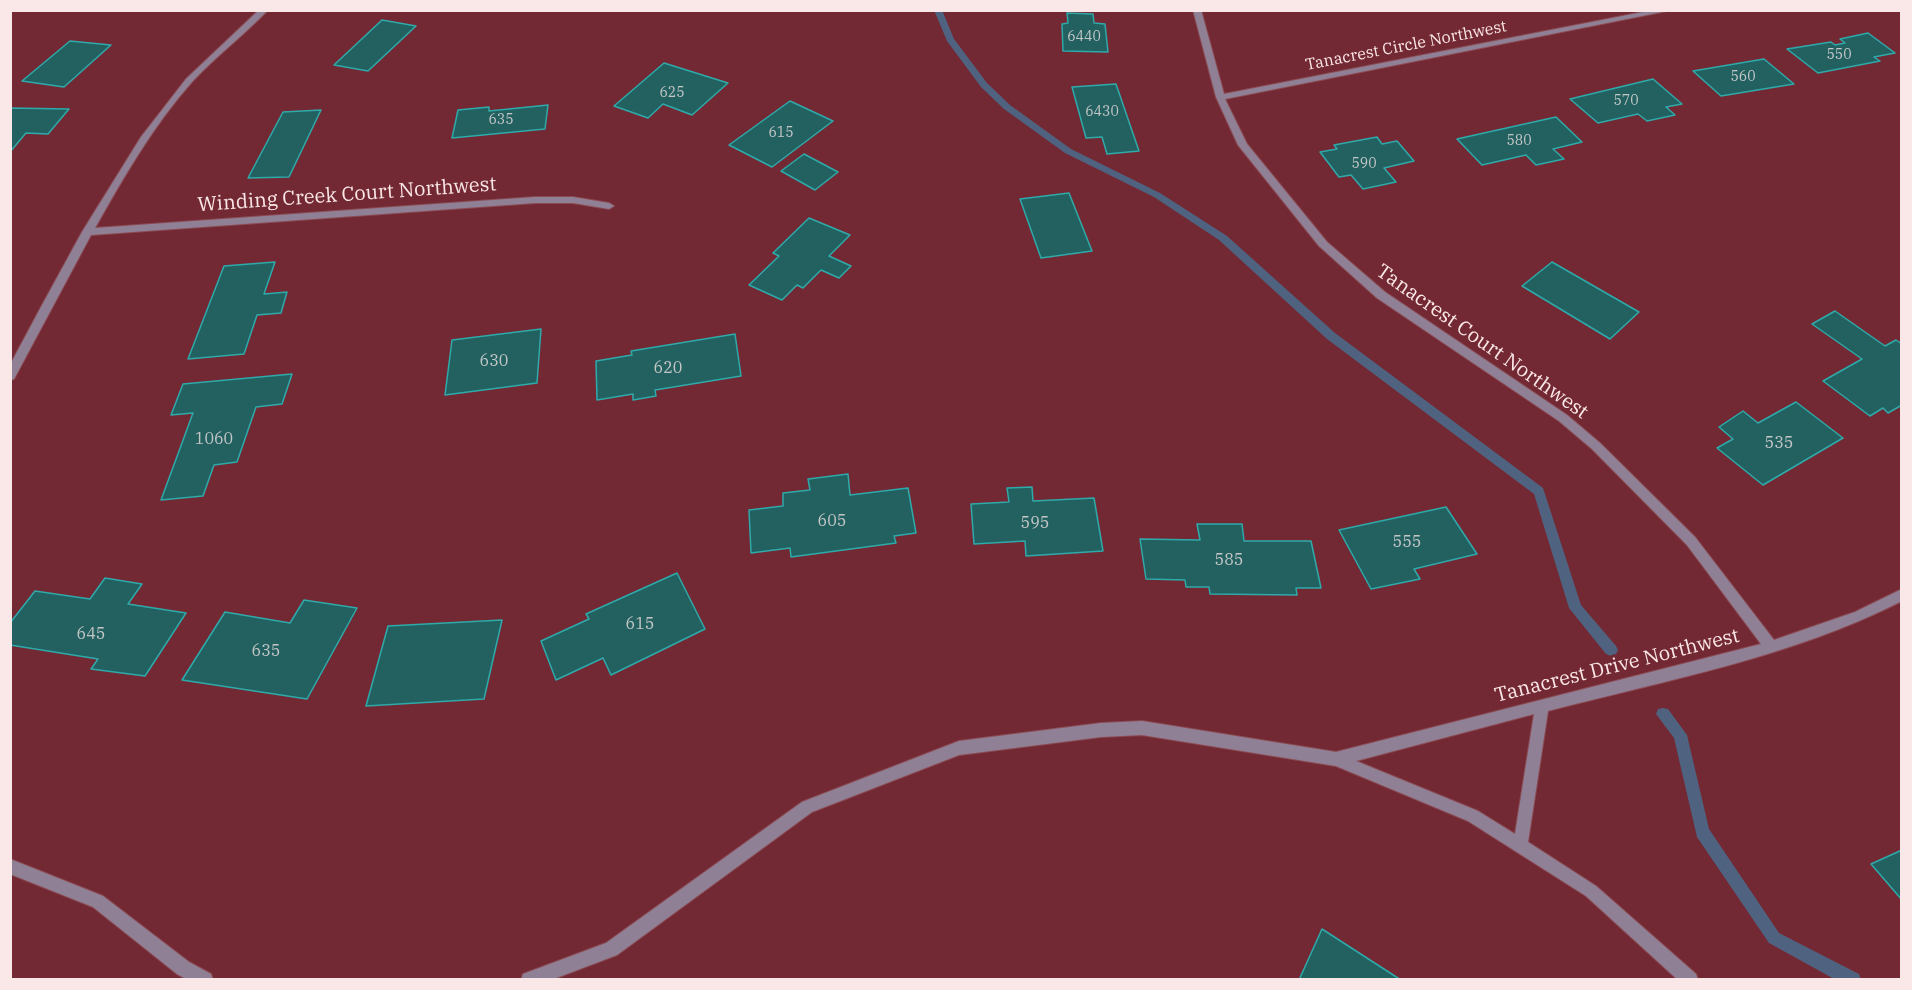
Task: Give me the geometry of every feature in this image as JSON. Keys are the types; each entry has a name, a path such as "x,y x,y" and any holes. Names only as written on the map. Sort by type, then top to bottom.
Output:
{"street":[{"path":"10,376 115,183 168,105 215,53 264,10"},
{"name":"Tanacrest Court Northwest","path":"1197,10 1220,97 1243,145 1323,244 1381,295 1563,418 1596,446 1691,542 1771,647"},
{"name":"Tanacrest Circle Northwest","path":"1220,97 1668,10"},
{"name":"Winding Creek Court Northwest","path":"87,232 535,200 573,200 609,206"},
{"name":"Tanacrest Drive Northwest","path":"1336,759 1771,647 1859,616 1902,594"},
{"path":"1520,846 1542,706"},
{"path":"529,980 611,949 807,807 959,748 1101,730 1142,728 1336,759 1473,816 1591,891 1690,980"},
{"path":"10,867 98,901 183,968 205,980"}],"building":[{"path":"1067,13 1093,14 1094,23 1105,24 1108,52 1063,51 1062,24 1068,23"},
{"path":"382,20 416,26 368,71 334,65"},
{"path":"1868,33 1895,53 1874,57 1880,61 1818,73 1787,49 1831,42 1835,45 1845,43 1840,39"},
{"path":"70,41 111,45 64,87 22,81"},
{"path":"1764,59 1794,84 1721,96 1693,71"},
{"path":"664,63 728,83 692,115 663,104 648,118 614,106"},
{"path":"1653,79 1682,104 1666,107 1675,115 1647,121 1638,114 1598,123 1570,99"},
{"path":"1116,84 1139,151 1107,154 1102,137 1086,138 1072,87"},
{"path":"790,101 833,121 772,167 729,145"},
{"path":"548,105 545,129 452,138 458,110 489,107 489,111"},
{"path":"10,108 69,109 48,134 26,133 10,152"},
{"path":"321,110 289,177 248,178 283,112"},
{"path":"1556,117 1582,142 1553,149 1564,159 1536,165 1526,155 1482,165 1457,139"},
{"path":"1377,137 1382,144 1397,141 1414,161 1384,168 1396,182 1363,189 1351,175 1339,177 1320,152 1337,149 1334,145"},
{"path":"804,154 838,172 815,190 781,171"},
{"path":"1069,193 1092,251 1041,258 1020,199"},
{"path":"809,218 850,235 829,256 851,266 839,278 821,270 803,288 797,285 782,300 749,285 779,256 773,253"},
{"path":"275,262 264,294 287,292 281,313 257,315 244,354 188,359 224,266"},
{"path":"1552,262 1639,312 1610,339 1522,286"},
{"path":"1835,311 1885,346 1896,340 1902,344 1902,405 1888,413 1883,408 1870,416 1823,381 1862,359 1812,324"},
{"path":"541,329 537,383 445,395 452,340"},
{"path":"735,334 741,376 655,390 656,396 633,400 633,394 597,400 596,361 632,355 631,351"},
{"path":"292,374 282,404 256,407 237,462 214,465 203,496 161,500 193,413 171,415 183,384"},
{"path":"1796,402 1843,438 1763,485 1717,448 1733,439 1719,427 1743,411 1758,423"},
{"path":"848,474 850,495 908,488 916,533 894,536 896,543 791,557 790,548 751,553 749,510 783,506 783,493 810,490 808,479"},
{"path":"1032,487 1033,501 1094,498 1103,551 1026,556 1025,541 974,544 971,504 1009,502 1007,488"},
{"path":"1446,507 1477,554 1414,569 1420,579 1371,589 1339,530"},
{"path":"1197,524 1242,524 1244,541 1311,541 1321,588 1296,588 1297,595 1210,594 1209,587 1186,587 1185,580 1146,579 1140,539 1200,540"},
{"path":"677,573 705,629 611,675 603,658 556,680 541,641 589,619 586,614"},
{"path":"105,578 142,584 128,604 186,613 145,676 91,669 98,659 10,645 10,623 35,591 90,599"},
{"path":"304,600 357,608 307,699 182,680 225,612 290,623"},
{"path":"502,620 484,699 366,706 388,626"},
{"path":"1902,850 1902,900 1871,864"},
{"path":"1322,929 1401,980 1299,980"}],"waterway":[{"path":"938,10 950,39 984,85 1007,107 1068,151 1157,195 1223,238 1331,336 1539,491 1575,608 1611,650"},
{"path":"1663,714 1680,735 1702,832 1774,938 1853,980"}]}
